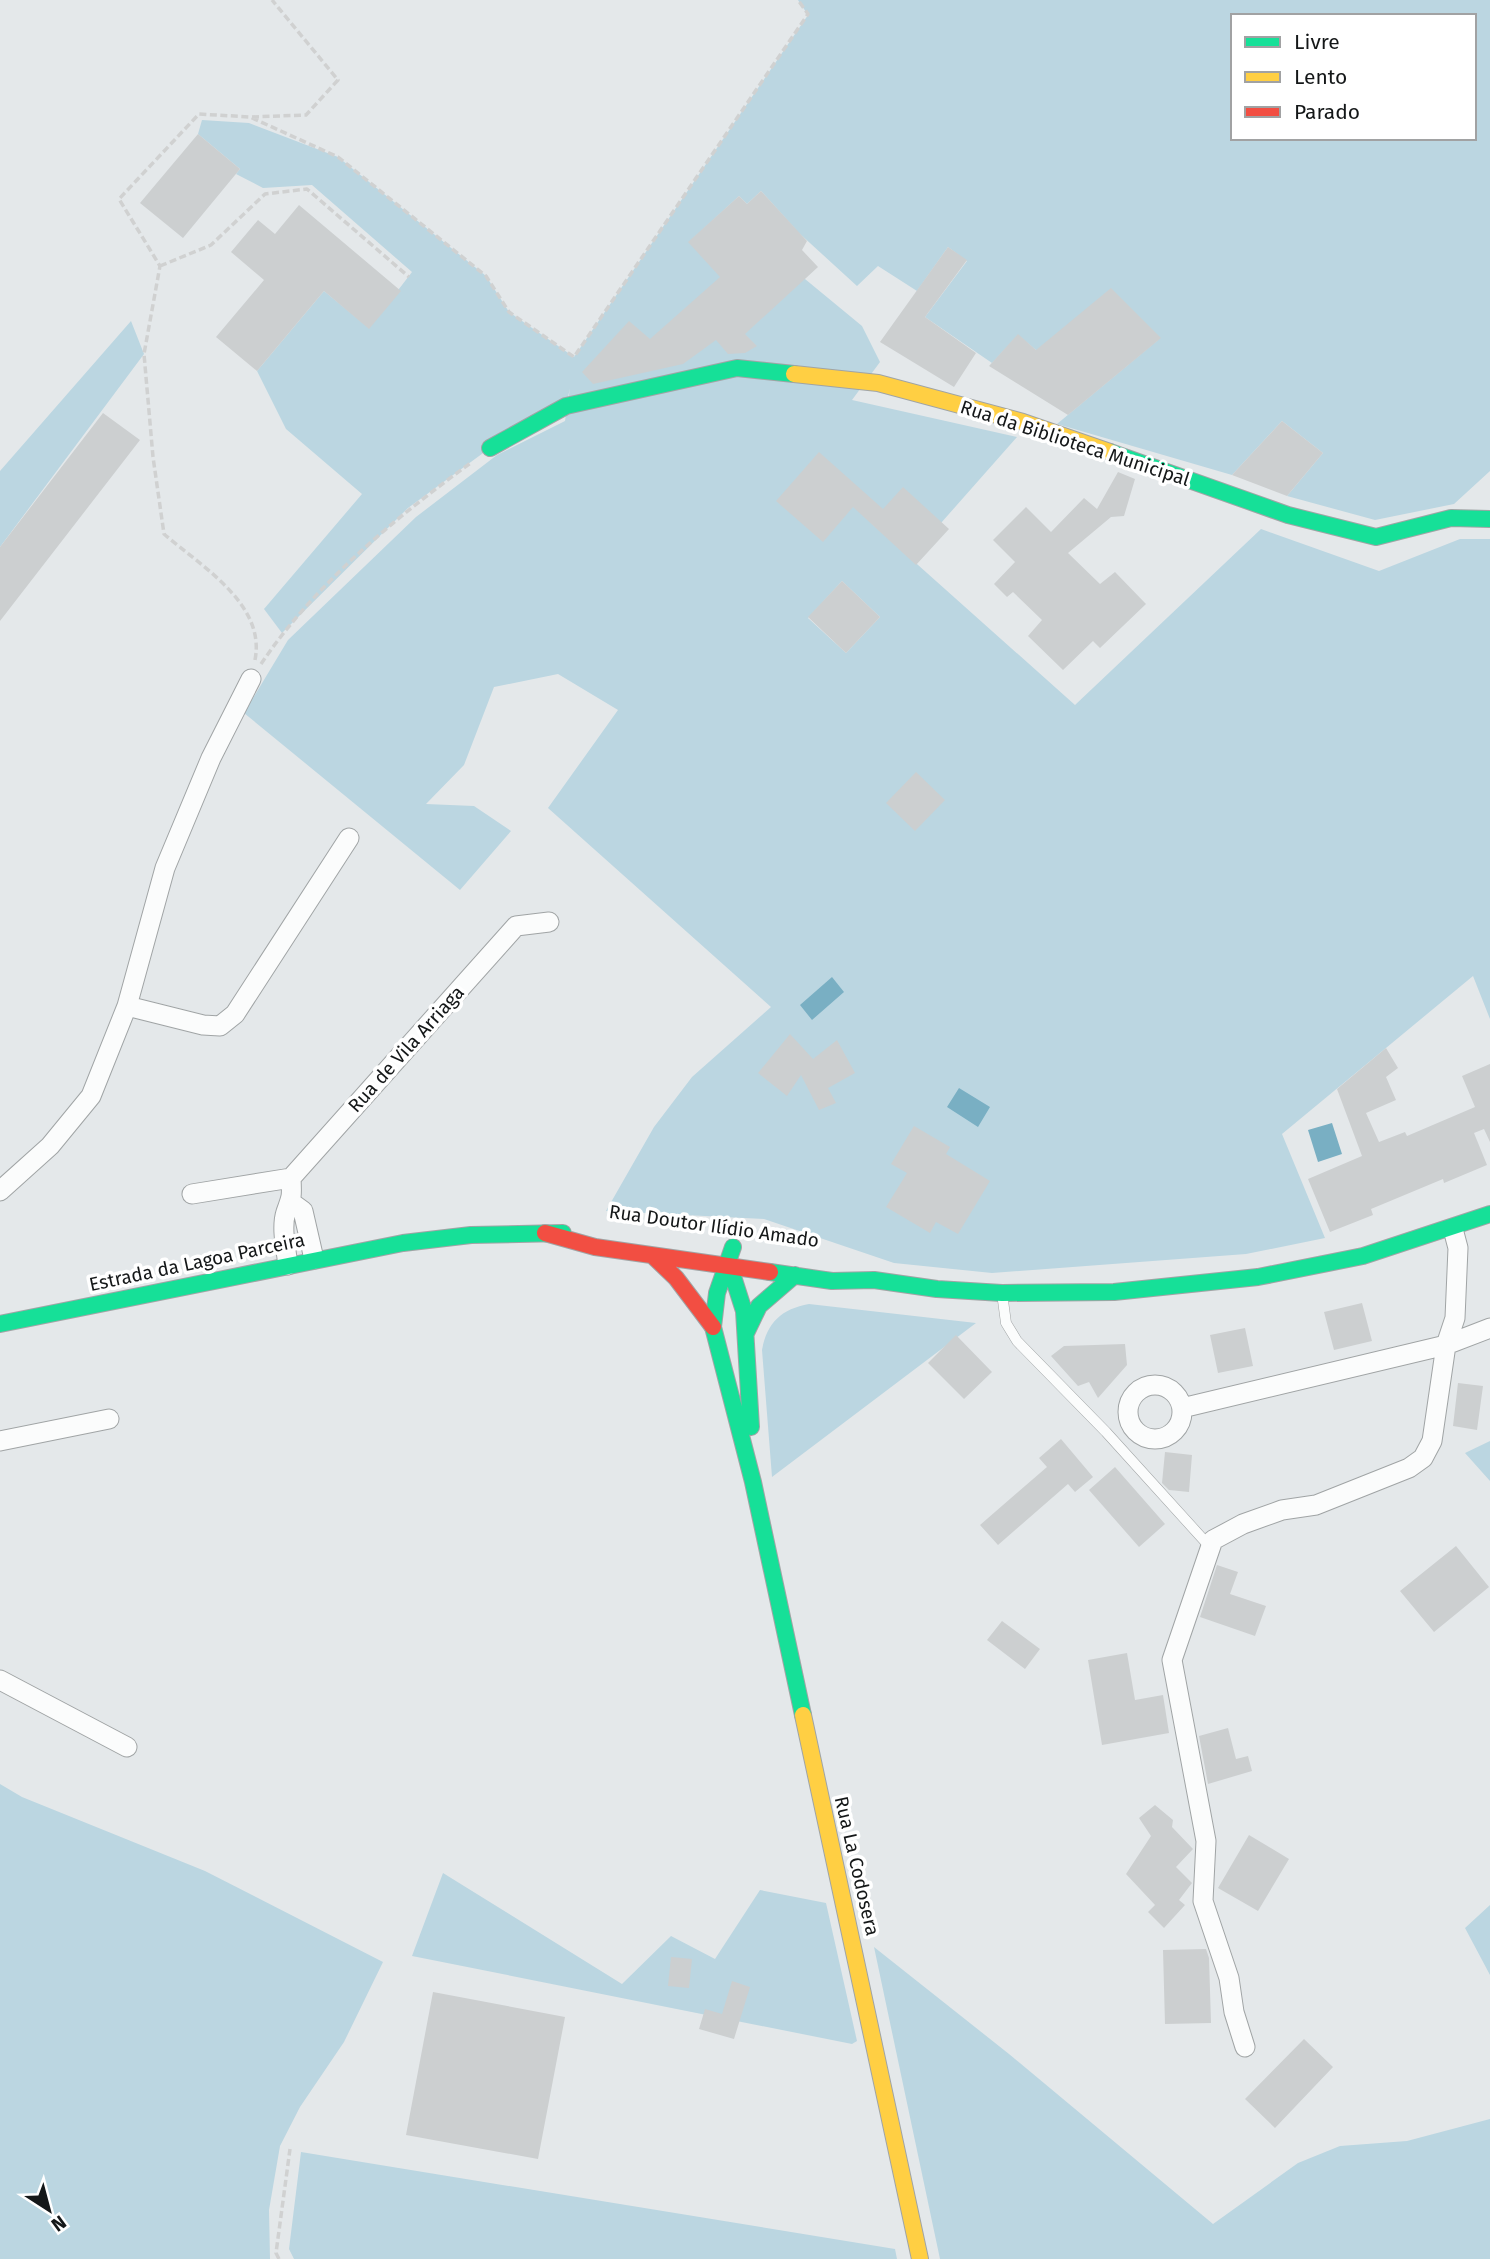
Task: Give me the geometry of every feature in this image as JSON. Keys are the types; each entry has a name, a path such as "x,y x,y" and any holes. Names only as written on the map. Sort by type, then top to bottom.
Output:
{"street":[{"name":"Rua da Biblioteca Municipal","path":"490,448 566,406 737,368 878,383 1023,422 1288,515 1376,537 1451,518 1490,519"},
{"path":"0,1191 50,1146 91,1096 127,1006 165,868 211,758 251,679"},
{"path":"127,1006 203,1025 220,1026 235,1014 349,838"},
{"name":"Rua de Vila Arriaga","path":"290,1178 516,926 549,922"},
{"path":"192,1195 290,1178 292,1203 286,1212 288,1265"},
{"path":"292,1203 303,1211 314,1259"},
{"name":"Rua Doutor Ilídio Amado","path":"545,1233 595,1247 729,1264 832,1281 874,1280 937,1289 1002,1293 1114,1292 1258,1277 1363,1256 1453,1229 1490,1214"},
{"path":"1245,2047 1234,2012 1229,1978 1203,1901 1206,1841 1172,1660 1213,1540 1243,1524 1282,1510 1316,1505 1409,1468 1423,1458 1432,1441 1446,1345 1455,1318 1459,1285 1458,1248 1453,1229"},
{"name":"Rua Doutor Ilídio Amado","path":"403,1243 471,1235 611,1233"},
{"name":"Estrada da Lagoa Parceira","path":"0,1324 403,1243"},
{"path":"733,1247 729,1264 716,1285 712,1304 713,1327 754,1482"},
{"path":"652,1255 677,1278 713,1327"},
{"path":"729,1264 736,1279 746,1333 754,1482"},
{"name":"Rua Doutor Ilídio Amado","path":"838,1265 874,1280"},
{"path":"746,1333 759,1306 795,1275"},
{"path":"1182,1408 1446,1345 1490,1328"},
{"path":"0,1441 110,1419"},
{"name":"Rua La Codosera","path":"754,1482 920,2259"},
{"path":"0,1680 127,1747"}],"lane":[{"path":"1002,1293 1006,1323 1017,1341 1106,1432 1211,1548"}],"path":[{"path":"251,679 257,647 254,624 232,592 164,534 153,457 144,354 160,266 119,198 199,114 250,117 306,115 338,80 272,0"},
{"path":"250,117 338,157 486,276 509,312 574,357 808,14 798,0"},
{"path":"160,266 211,245 265,194 307,189 409,277"},
{"path":"251,679 282,633 408,508 490,448"},
{"path":"279,2259 276,2253 281,2198 290,2148"}],"shaded area":[{"path":"798,0 1490,0 1490,471 1454,504 1375,520 1287,496 1323,453 1282,421 1232,475 1057,424 1158,340 1036,350 1018,335 992,363 925,317 967,261 948,247 917,291 878,266 857,286 799,233 761,191 747,204 739,196 689,242 805,279 862,326 880,362 852,400 1017,437 941,523 871,523 1075,705 1261,529 1379,571 1460,539 1490,539 1490,1019 1473,976 1282,1134 1325,1238 1246,1254 992,1273 894,1263 764,1219 606,1211 654,1127 692,1077 771,1007 548,808 618,710 558,674 494,687 464,765 426,804 474,806 511,831 460,890 244,713 288,640 416,517 497,455 565,421 570,388 566,406 490,448 408,508 282,633 264,609 362,494 286,429 257,371 324,291 369,328 412,272 312,185 263,188 236,174 240,169 198,134 202,120 249,123 338,157 486,276 509,312 574,357 808,15","holes":["842,581 880,617 846,653 808,618"]},
{"path":"131,321 144,354 0,547 0,471"},
{"path":"809,1304 976,1323 772,1477 762,1350 764,1340 777,1318 791,1309"},
{"path":"1490,1441 1490,1481 1465,1453"},
{"path":"0,1784 22,1797 205,1871 383,1962 344,2042 300,2107 280,2146 269,2210 270,2259 0,2259"},
{"path":"443,1873 622,1984 671,1936 715,1959 760,1890 826,1903 857,2041 852,2044 412,1956"},
{"path":"1490,1905 1490,1975 1465,1928"},
{"path":"874,1947 1009,2054 1213,2224 1298,2163 1340,2146 1407,2141 1490,2119 1490,2259 940,2259"},
{"path":"301,2152 895,2249 897,2259 294,2259 289,2249"}],"water":[{"path":"832,977 844,992 812,1020 800,1005"},
{"path":"959,1088 990,1107 978,1127 947,1107"},
{"path":"1332,1123 1342,1154 1318,1162 1308,1130"}],"building":[{"path":"198,134 240,169 183,238 140,203"},
{"path":"761,191 807,241 802,250 818,267 745,334 757,346 745,353 728,354 716,340 683,364 593,384 582,372 629,321 650,339 720,277 688,242 739,196 747,204"},
{"path":"299,205 401,291 369,329 324,291 257,371 216,337 264,280 231,252 258,220 275,234"},
{"path":"948,247 967,260 925,317 976,353 954,387 880,342"},
{"path":"1111,288 1161,338 1068,415 989,366 1018,334 1036,350"},
{"path":"103,413 140,440 0,621 0,547"},
{"path":"1282,421 1323,453 1287,496 1232,475"},
{"path":"819,452 883,509 903,487 949,529 916,565 853,507 823,542 776,501"},
{"path":"1118,472 1135,479 1124,516 1111,517 1068,553 1100,584 1115,572 1146,604 1100,648 1093,641 1063,670 1028,636 1042,620 1013,592 1007,597 994,584 1015,562 993,540 1026,507 1051,532 1084,498 1097,509"},
{"path":"842,581 880,617 846,653 808,617"},
{"path":"916,772 945,800 915,831 886,803"},
{"path":"790,1034 813,1059 837,1040 855,1073 828,1088 836,1103 819,1110 801,1075 787,1096 758,1073"},
{"path":"1386,1048 1398,1068 1386,1077 1396,1100 1366,1113 1379,1142 1405,1132 1407,1136 1475,1107 1462,1076 1490,1064 1490,1142 1484,1129 1474,1133 1487,1165 1444,1183 1443,1179 1371,1209 1373,1215 1330,1232 1308,1179 1362,1156 1337,1089"},
{"path":"914,1126 950,1147 946,1154 990,1181 958,1234 936,1222 930,1233 886,1207 907,1173 891,1164"},
{"path":"1362,1303 1372,1341 1334,1350 1324,1312"},
{"path":"1245,1328 1253,1366 1218,1373 1210,1335"},
{"path":"956,1335 992,1372 964,1399 928,1363"},
{"path":"1125,1344 1127,1365 1098,1398 1089,1382 1078,1386 1051,1356 1064,1346"},
{"path":"1458,1383 1483,1386 1477,1430 1453,1426"},
{"path":"1061,1439 1093,1477 1075,1492 1068,1484 998,1545 980,1525 1047,1467 1039,1458"},
{"path":"1165,1452 1192,1455 1189,1492 1169,1490 1162,1483"},
{"path":"1115,1467 1165,1524 1139,1547 1089,1490"},
{"path":"1456,1546 1489,1587 1434,1632 1400,1591"},
{"path":"1217,1565 1238,1572 1230,1594 1266,1606 1255,1636 1200,1617"},
{"path":"1002,1621 1040,1649 1025,1669 987,1640"},
{"path":"1127,1653 1135,1700 1163,1695 1169,1733 1102,1745 1088,1660"},
{"path":"1228,1728 1236,1759 1248,1756 1252,1771 1208,1784 1199,1736"},
{"path":"1155,1805 1173,1820 1172,1827 1193,1849 1176,1867 1192,1883 1179,1900 1185,1905 1164,1928 1148,1912 1155,1905 1126,1874 1151,1836 1139,1818"},
{"path":"1249,1835 1289,1859 1258,1911 1218,1888"},
{"path":"1206,1949 1209,1958 1211,2023 1165,2024 1163,1950"},
{"path":"671,1957 692,1959 689,1988 668,1986"},
{"path":"732,1981 750,1987 734,2039 699,2029 705,2009 722,2014"},
{"path":"433,1992 565,2017 538,2159 406,2135"},
{"path":"1304,2039 1333,2067 1275,2128 1245,2099"}],"traffic: fast":[{"path":"490,448 566,406 737,368 794,374"},
{"path":"1110,452 1288,515 1376,537 1451,518 1490,519"},
{"path":"770,1272 832,1281 874,1280 937,1289 1002,1293 1114,1292 1258,1277 1363,1256 1490,1214"},
{"path":"0,1324 403,1243 471,1235 563,1233"},
{"path":"733,1247 717,1293 713,1327 753,1482 803,1715"},
{"path":"729,1264 744,1311 751,1427"},
{"path":"746,1333 759,1306 795,1275"}],"traffic: slow":[{"path":"794,374 878,383 1023,422 1110,452"},
{"path":"803,1715 920,2259"}],"traffic: jam":[{"path":"545,1233 595,1247 770,1272"},
{"path":"652,1255 676,1278 713,1327"}]}
